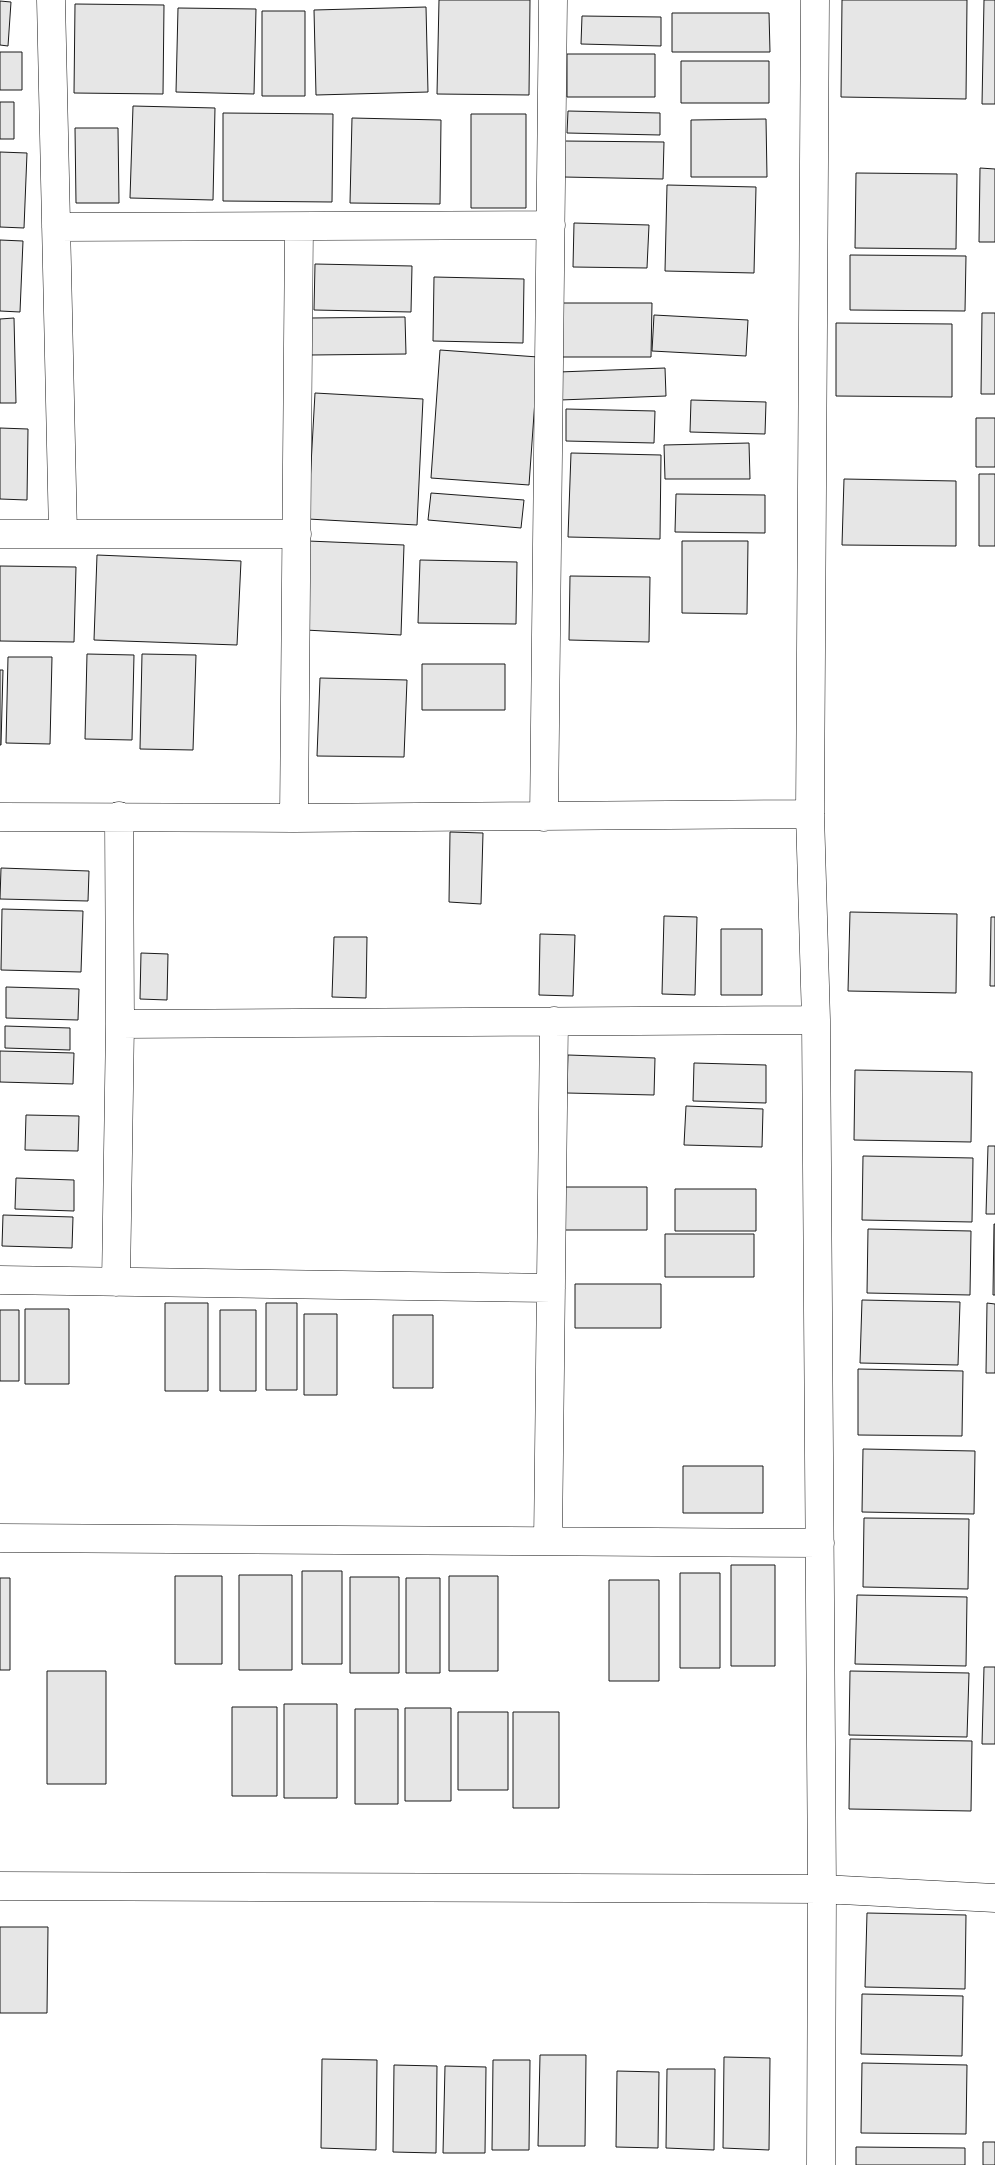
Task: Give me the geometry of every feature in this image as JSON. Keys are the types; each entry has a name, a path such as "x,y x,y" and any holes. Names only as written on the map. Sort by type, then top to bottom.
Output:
{"street":[{"path":"51,0 63,534"},
{"path":"544,817 553,0"},
{"path":"815,0 810,814 816,1020 822,1889 821,2165"},
{"path":"56,227 551,225"},
{"path":"294,818 300,227"},
{"path":"0,534 297,534"},
{"path":"0,817 294,818 810,814"},
{"path":"116,1282 120,1024 119,816"},
{"path":"120,1024 816,1020"},
{"path":"548,1541 554,1021"},
{"path":"0,1280 551,1288"},
{"path":"0,1538 820,1543"},
{"path":"0,1886 822,1889 995,1898"}],"building":[{"path":"439,0 530,0 529,95 437,94"},
{"path":"842,0 967,0 966,99 841,97"},
{"path":"984,0 995,0 995,104 982,104"},
{"path":"0,1 11,2 8,46 0,45"},
{"path":"75,4 164,5 163,94 74,93"},
{"path":"426,7 428,92 316,95 314,10"},
{"path":"178,8 256,9 254,94 176,92"},
{"path":"262,11 305,11 305,96 262,96"},
{"path":"672,13 769,13 770,52 672,52"},
{"path":"582,16 661,17 661,46 581,44"},
{"path":"0,52 22,52 22,90 0,90"},
{"path":"567,54 655,54 655,97 567,97"},
{"path":"681,61 769,61 769,103 681,103"},
{"path":"0,102 14,102 14,139 0,139"},
{"path":"133,106 215,108 213,200 130,198"},
{"path":"568,111 660,113 660,135 567,133"},
{"path":"223,113 333,114 332,202 223,201"},
{"path":"471,114 526,114 526,208 471,208"},
{"path":"352,118 441,120 440,204 350,203"},
{"path":"766,119 767,177 691,177 691,120"},
{"path":"75,128 118,128 119,203 76,203"},
{"path":"564,141 664,142 663,179 564,177"},
{"path":"0,152 27,153 24,228 0,227"},
{"path":"980,168 995,169 995,242 979,242"},
{"path":"856,173 957,174 956,249 855,248"},
{"path":"667,185 756,187 754,273 665,271"},
{"path":"574,223 649,225 647,268 573,267"},
{"path":"0,240 23,241 20,312 0,311"},
{"path":"850,255 966,256 965,311 850,310"},
{"path":"315,264 412,266 411,312 314,310"},
{"path":"434,277 524,279 523,343 433,341"},
{"path":"555,303 652,303 651,357 555,357"},
{"path":"982,313 995,313 995,394 981,394"},
{"path":"654,315 748,320 746,356 652,351"},
{"path":"405,317 406,354 311,355 311,318"},
{"path":"14,318 16,403 0,403 0,319"},
{"path":"836,323 952,324 952,397 836,396"},
{"path":"440,350 538,357 529,485 431,478"},
{"path":"665,368 666,396 560,400 559,372"},
{"path":"315,393 423,399 417,525 308,519"},
{"path":"691,400 766,402 765,434 690,432"},
{"path":"566,409 655,411 654,443 566,441"},
{"path":"976,418 995,418 995,467 976,467"},
{"path":"0,428 28,429 27,500 0,499"},
{"path":"749,443 750,479 665,479 664,445"},
{"path":"571,453 661,455 660,539 568,537"},
{"path":"979,474 995,474 995,546 979,546"},
{"path":"844,479 956,481 956,546 842,545"},
{"path":"431,493 524,500 521,528 428,520"},
{"path":"676,494 765,495 765,533 675,532"},
{"path":"308,541 404,545 401,635 305,630"},
{"path":"682,541 748,541 747,614 682,613"},
{"path":"97,555 241,561 237,645 94,640"},
{"path":"420,560 517,562 516,624 418,623"},
{"path":"0,566 76,567 74,642 0,641"},
{"path":"570,576 650,577 649,642 569,640"},
{"path":"87,654 134,655 132,740 85,739"},
{"path":"142,654 196,655 193,750 140,749"},
{"path":"8,657 52,657 50,744 6,743"},
{"path":"422,664 505,664 505,710 422,710"},
{"path":"0,670 3,670 1,745 0,745"},
{"path":"320,678 407,680 404,757 317,756"},
{"path":"450,832 483,833 481,904 449,902"},
{"path":"1,868 89,871 88,901 0,899"},
{"path":"2,909 83,911 81,972 1,970"},
{"path":"850,912 957,914 956,993 848,991"},
{"path":"664,916 697,917 695,995 662,994"},
{"path":"991,917 995,917 995,986 990,986"},
{"path":"721,929 762,929 762,995 721,995"},
{"path":"540,934 575,935 573,996 539,995"},
{"path":"334,937 367,937 366,998 332,997"},
{"path":"141,953 168,954 167,1000 140,999"},
{"path":"6,987 79,989 78,1020 6,1018"},
{"path":"5,1026 70,1028 70,1050 5,1048"},
{"path":"0,1051 74,1053 73,1084 0,1082"},
{"path":"568,1055 655,1058 654,1095 567,1093"},
{"path":"694,1063 766,1065 766,1103 693,1101"},
{"path":"855,1070 972,1072 971,1142 854,1140"},
{"path":"686,1106 763,1109 762,1147 684,1145"},
{"path":"26,1115 79,1116 78,1151 25,1150"},
{"path":"988,1146 995,1146 995,1214 986,1214"},
{"path":"863,1156 973,1158 972,1222 862,1220"},
{"path":"16,1178 74,1180 74,1211 15,1209"},
{"path":"562,1187 647,1187 647,1230 562,1230"},
{"path":"675,1189 756,1189 756,1231 675,1231"},
{"path":"3,1215 73,1217 72,1248 2,1246"},
{"path":"994,1224 995,1295 993,1295"},
{"path":"868,1229 971,1231 970,1295 867,1293"},
{"path":"665,1234 754,1234 754,1277 665,1277"},
{"path":"575,1284 661,1284 661,1328 575,1328"},
{"path":"862,1300 960,1302 958,1365 860,1363"},
{"path":"165,1303 208,1303 208,1391 165,1391"},
{"path":"266,1303 297,1303 297,1390 266,1390"},
{"path":"987,1303 995,1304 995,1373 986,1373"},
{"path":"25,1309 69,1309 69,1384 25,1384"},
{"path":"0,1310 19,1310 19,1381 0,1381"},
{"path":"220,1310 256,1310 256,1391 220,1391"},
{"path":"304,1314 337,1314 337,1395 304,1395"},
{"path":"393,1315 433,1315 433,1388 393,1388"},
{"path":"858,1369 963,1371 962,1436 858,1435"},
{"path":"863,1449 975,1451 974,1514 862,1512"},
{"path":"683,1466 763,1466 763,1513 683,1513"},
{"path":"864,1518 969,1519 968,1589 863,1587"},
{"path":"731,1565 775,1565 775,1666 731,1666"},
{"path":"302,1571 342,1571 342,1664 302,1664"},
{"path":"680,1573 720,1573 720,1668 680,1668"},
{"path":"239,1575 292,1575 292,1670 239,1670"},
{"path":"175,1576 222,1576 222,1664 175,1664"},
{"path":"449,1576 498,1576 498,1671 449,1671"},
{"path":"350,1577 399,1577 399,1673 350,1673"},
{"path":"0,1578 10,1578 10,1670 0,1670"},
{"path":"406,1578 440,1578 440,1673 406,1673"},
{"path":"609,1580 659,1580 659,1681 609,1681"},
{"path":"857,1595 967,1597 966,1666 855,1664"},
{"path":"984,1667 995,1667 995,1744 982,1744"},
{"path":"47,1671 106,1671 106,1784 47,1784"},
{"path":"850,1671 969,1673 967,1737 849,1735"},
{"path":"284,1704 337,1704 337,1798 284,1798"},
{"path":"232,1707 277,1707 277,1796 232,1796"},
{"path":"405,1708 451,1708 451,1801 405,1801"},
{"path":"355,1709 398,1709 398,1804 355,1804"},
{"path":"458,1712 508,1712 508,1790 458,1790"},
{"path":"513,1712 559,1712 559,1808 513,1808"},
{"path":"850,1739 972,1741 971,1811 849,1809"},
{"path":"867,1913 966,1915 965,1989 865,1987"},
{"path":"0,1927 48,1927 47,2013 0,2013"},
{"path":"862,1994 963,1996 962,2056 861,2054"},
{"path":"540,2055 586,2055 585,2146 538,2146"},
{"path":"724,2057 770,2058 769,2150 723,2148"},
{"path":"322,2059 377,2060 376,2150 321,2148"},
{"path":"493,2060 530,2060 529,2150 492,2150"},
{"path":"862,2063 967,2065 966,2134 861,2133"},
{"path":"394,2065 437,2066 436,2153 393,2152"},
{"path":"445,2066 486,2067 485,2153 443,2153"},
{"path":"667,2069 715,2069 714,2150 666,2148"},
{"path":"617,2071 659,2072 658,2148 616,2147"},
{"path":"983,2142 995,2142 995,2165 983,2165"},
{"path":"856,2147 965,2148 965,2165 856,2165"}]}
